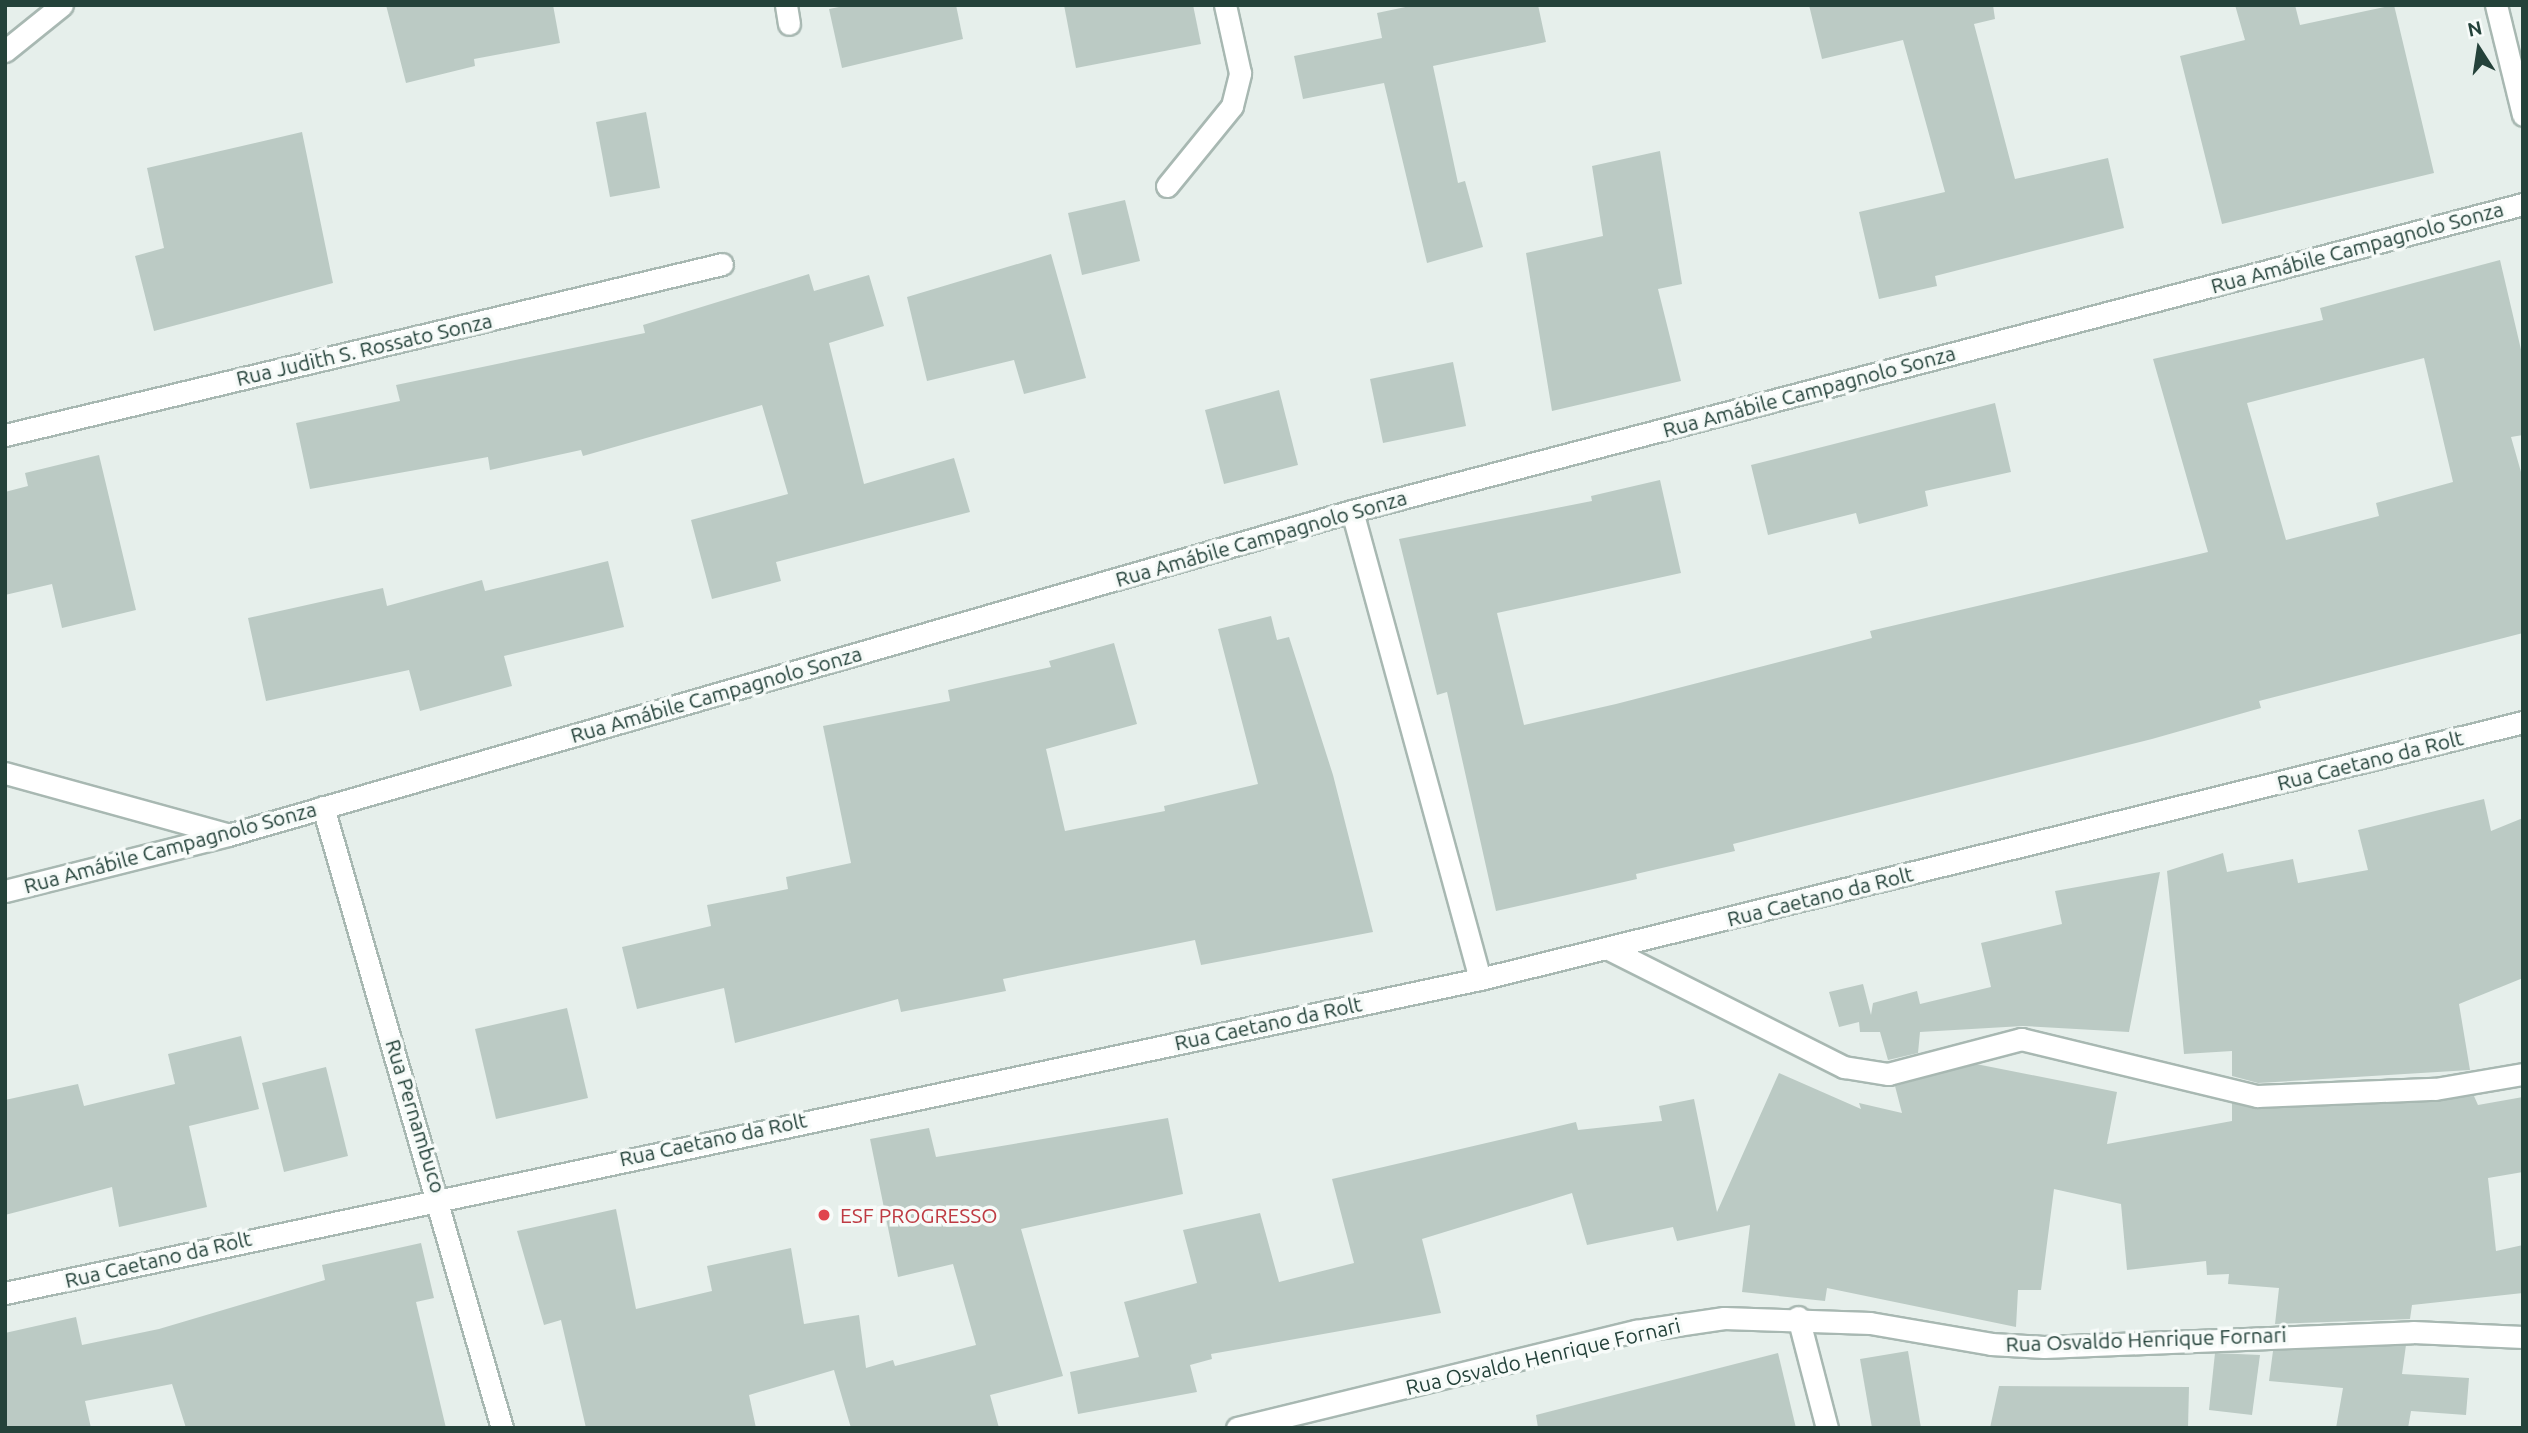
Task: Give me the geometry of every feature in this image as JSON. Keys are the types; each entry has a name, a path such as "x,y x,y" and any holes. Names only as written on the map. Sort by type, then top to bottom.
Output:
{"street":[{"path":"5,51 62,5"},
{"path":"1167,186 1232,106 1240,73 1225,5"},
{"path":"2496,5 2523,115"},
{"name":"Rua Amábile Campagnolo Sonza","path":"5,891 228,835 1352,512 2523,204"},
{"name":"Rua Judith S. Rossato Sonza","path":"5,435 722,264"},
{"path":"1352,512 1480,979"},
{"name":"Rua Caetano da Rolt","path":"5,1293 440,1196 1480,979 2523,722"},
{"path":"5,773 228,835"},
{"name":"Rua Pernambuco","path":"323,807 440,1196 502,1428"},
{"path":"1609,949 1844,1067 1888,1074 2021,1039 2257,1096 2435,1089 2523,1074"},
{"path":"1798,1317 1827,1428"},
{"name":"Rua Osvaldo Henrique Fornari","path":"1237,1428 1636,1331 1724,1318 1798,1317 2044,1347 2413,1332 2523,1337"}],"building":[{"path":"386,5 553,5 560,43 474,59 475,66 406,83"},
{"path":"849,5 956,5 963,39 842,68 829,9"},
{"path":"1064,5 1193,5 1201,44 1076,68"},
{"path":"1415,5 1538,5 1546,42 1433,66 1458,183 1465,181 1483,247 1427,263 1384,83 1303,99 1294,56 1382,38 1377,13"},
{"path":"1809,5 1993,5 1995,19 1974,24 2015,179 2108,158 2124,228 1935,276 1937,286 1879,299 1859,212 1945,192 1903,40 1822,59"},
{"path":"2235,5 2295,5 2300,25 2394,5 2434,173 2222,224 2180,56 2245,40"},
{"path":"646,112 660,188 610,197 596,122"},
{"path":"302,132 333,283 154,331 135,256 164,248 147,168"},
{"path":"1660,151 1682,284 1658,289 1681,381 1552,411 1526,253 1603,236 1592,166"},
{"path":"1125,200 1140,261 1082,275 1068,213"},
{"path":"1051,254 1086,378 1024,394 1014,360 927,381 907,297"},
{"path":"2500,260 2523,358 2523,435 2511,437 2523,479 2523,633 2259,701 2261,708 2152,739 1733,844 1735,851 1636,874 1637,879 1496,911 1447,692 1437,695 1399,539 1592,501 1591,496 1660,480 1681,573 1497,613 1524,725 1616,704 1872,638 1870,631 2208,552 2153,359 2323,320 2320,308","holes":["2424,358 2453,482 2376,503 2379,516 2286,540 2247,403"]},
{"path":"809,274 814,291 869,275 884,326 829,343 864,484 954,458 970,512 776,562 781,581 712,599 691,520 788,494 762,405 583,456 581,450 490,470 488,457 310,489 296,423 400,401 396,385 645,333 643,325"},
{"path":"1453,362 1466,426 1383,443 1370,379"},
{"path":"1279,390 1298,465 1224,484 1205,410"},
{"path":"1995,403 2011,472 1925,491 1928,506 1859,524 1856,513 1768,535 1751,465"},
{"path":"99,455 136,610 62,628 52,584 5,595 5,492 28,486 25,473"},
{"path":"608,561 624,627 504,656 512,686 420,711 409,670 266,701 248,618 383,588 387,606 482,580 485,591"},
{"path":"1271,616 1277,640 1289,637 1333,775 1373,932 1201,965 1195,940 1003,979 1006,991 901,1012 898,999 735,1043 724,988 637,1009 622,947 711,926 707,905 788,889 786,877 851,863 823,726 950,701 948,690 1051,667 1049,661 1114,643 1137,724 1046,749 1065,831 1165,811 1164,806 1258,784 1218,629"},
{"path":"2484,799 2491,831 2523,818 2523,978 2459,1004 2470,1070 2258,1083 2232,1076 2232,1051 2184,1054 2167,871 2223,853 2227,872 2293,859 2298,883 2368,870 2358,830"},
{"path":"2160,872 2129,1032 2023,1026 1920,1032 1918,1053 1888,1060 1880,1032 1860,1032 1859,1022 1839,1027 1829,992 1863,984 1871,1015 1873,1003 1917,991 1920,1004 1991,987 1981,943 2062,924 2055,891"},
{"path":"567,1008 588,1098 496,1119 475,1029"},
{"path":"241,1036 259,1109 189,1126 207,1207 119,1227 112,1187 5,1215 5,1100 78,1084 84,1106 175,1084 168,1054"},
{"path":"1976,1064 2117,1092 2107,1144 2232,1121 2232,1103 2258,1109 2474,1096 2478,1105 2523,1097 2523,1172 2488,1178 2496,1251 2523,1245 2523,1293 2412,1305 2410,1319 2275,1324 2279,1288 2228,1284 2229,1274 2207,1275 2206,1261 2127,1270 2121,1204 2054,1189 2041,1290 2018,1290 2016,1327 1827,1288 1825,1301 1742,1292 1750,1225 1677,1241 1673,1227 1587,1245 1572,1193 1422,1239 1441,1313 1211,1354 1212,1359 1190,1365 1197,1392 1078,1414 1070,1372 1139,1357 1124,1302 1197,1283 1183,1230 1260,1213 1279,1282 1354,1263 1332,1179 1576,1122 1578,1130 1662,1121 1659,1106 1694,1099 1717,1212 1779,1073 1861,1109 1859,1103 1902,1113 1895,1086"},
{"path":"326,1067 348,1156 284,1172 262,1083"},
{"path":"1168,1118 1183,1194 1021,1229 1063,1376 990,1395 999,1428 851,1428 834,1370 749,1395 756,1428 586,1428 561,1320 544,1325 517,1231 616,1209 636,1309 712,1291 707,1266 791,1248 804,1324 859,1315 866,1368 893,1360 895,1366 976,1345 953,1264 898,1277 870,1139 929,1128 936,1157"},
{"path":"421,1243 434,1298 416,1302 446,1428 186,1428 172,1384 85,1401 91,1428 5,1428 5,1333 76,1317 82,1345 159,1329 325,1280 322,1265"},
{"path":"2406,1345 2402,1374 2469,1378 2466,1415 2411,1411 2408,1428 2336,1428 2343,1388 2269,1381 2273,1351"},
{"path":"1908,1351 1921,1428 1872,1428 1860,1359"},
{"path":"1778,1353 1796,1428 1538,1428 1536,1415"},
{"path":"2215,1353 2260,1355 2252,1415 2209,1410"},
{"path":"1999,1386 2189,1387 2188,1428 1990,1428"}],"place":[{"name":"ESF PROGRESSO","path":"824,1215"}]}
